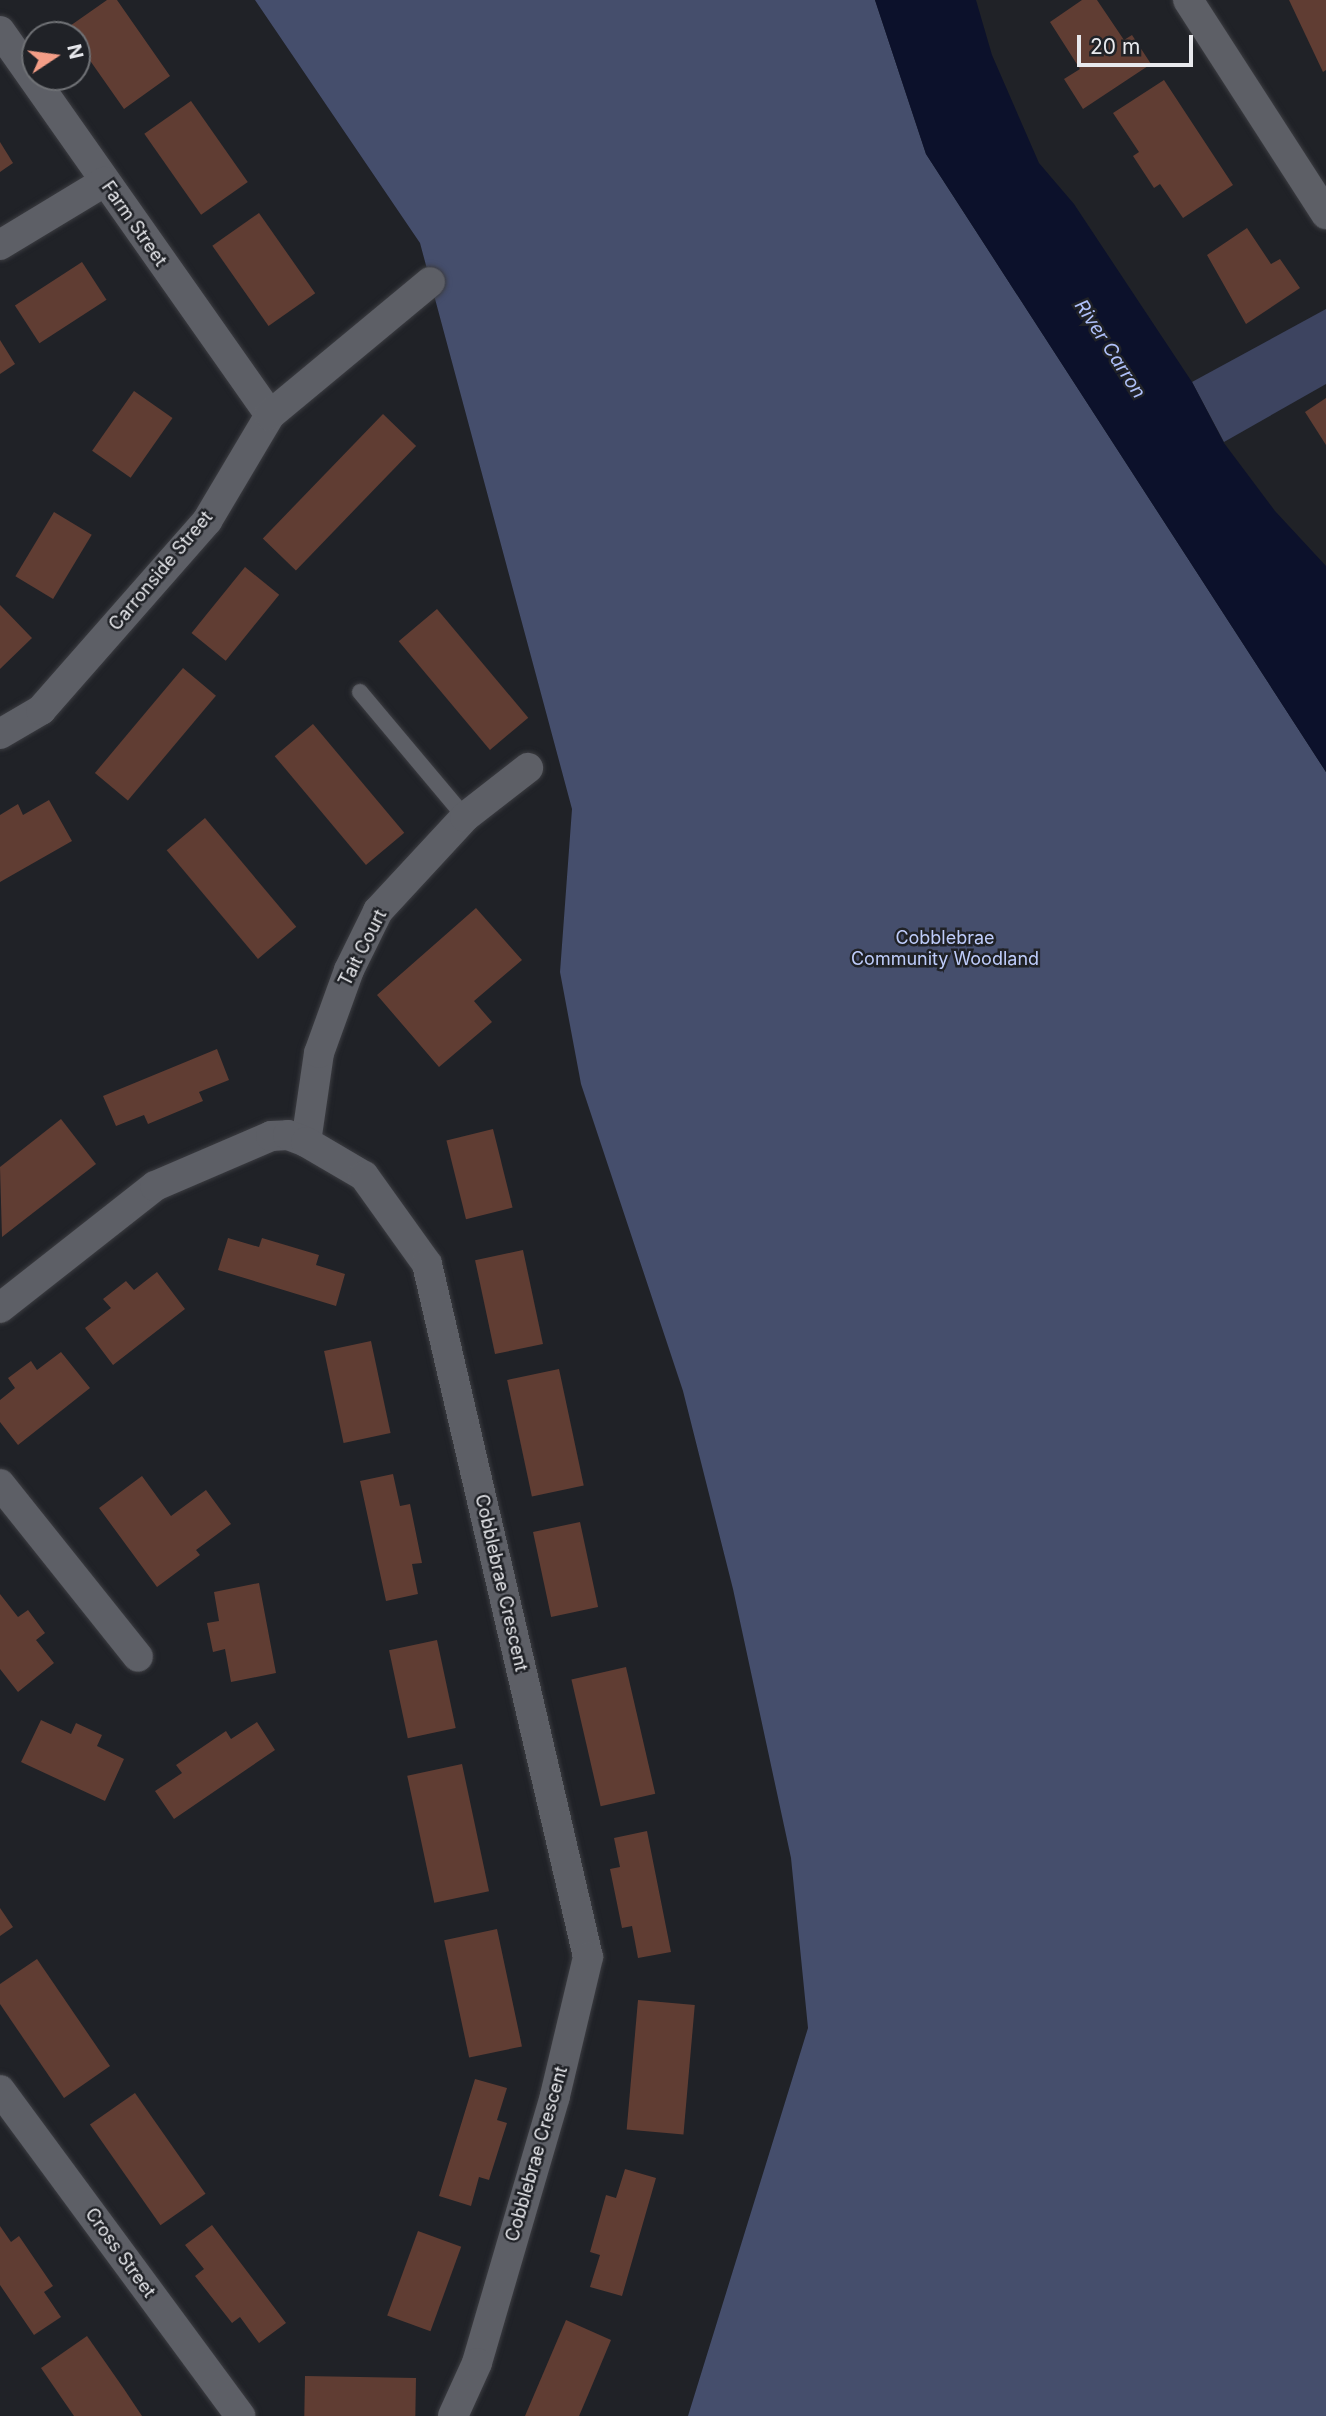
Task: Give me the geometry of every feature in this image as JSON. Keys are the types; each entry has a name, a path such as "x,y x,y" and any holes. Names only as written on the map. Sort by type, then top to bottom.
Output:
{"street":[{"path":"1188,0 1326,215"},
{"name":"Farm Street","path":"0,31 270,415"},
{"path":"0,245 104,182"},
{"name":"Carronside Street","path":"0,734 41,710 207,521 270,415 430,282"},
{"name":"Tait Court","path":"306,1142 319,1053 349,970 378,911 465,817 528,768"},
{"name":"Cobblebrae Crescent","path":"0,1308 155,1186 271,1136 288,1135 306,1142 365,1176 427,1264 588,1957 555,2096 481,2350 453,2416"},
{"path":"0,1484 138,1657"},
{"name":"Cross Street","path":"0,2090 240,2416"}],"lane":[{"path":"360,692 465,817"}],"shaded area":[{"path":"1326,309 1326,384 1224,442 1192,382"}],"green space":[{"name":"Cobblebrae Community Woodland","path":"255,0 875,0 926,154 1326,772 1326,2416 688,2416 808,2028 791,1858 733,1589 683,1391 581,1084 560,972 572,809 420,243"}],"water":[{"name":"River Carron","path":"875,0 976,0 992,55 1039,163 1074,204 1192,382 1224,443 1275,511 1326,566 1326,772 926,154"}],"building":[{"path":"107,0 117,0 170,76 124,109 91,62 91,21 77,21"},
{"path":"1082,0 1097,0 1124,40 1132,35 1151,64 1083,109 1064,79 1080,69 1050,22"},
{"path":"1289,0 1326,0 1326,70 1323,72"},
{"path":"1164,80 1233,185 1183,218 1160,184 1154,188 1133,156 1139,152 1113,113"},
{"path":"191,101 248,182 201,215 144,134"},
{"path":"0,142 13,163 0,172"},
{"path":"259,213 315,293 269,326 212,246"},
{"path":"1247,228 1271,264 1280,259 1300,288 1246,324 1207,255"},
{"path":"82,262 107,300 39,343 15,306"},
{"path":"0,340 15,364 0,374"},
{"path":"134,391 173,418 131,478 92,451"},
{"path":"1326,398 1326,445 1305,412"},
{"path":"383,414 416,446 296,570 263,538"},
{"path":"54,512 92,535 53,599 15,576"},
{"path":"245,567 279,595 226,661 192,633"},
{"path":"0,605 32,638 0,669"},
{"path":"437,609 528,718 490,750 399,641"},
{"path":"183,668 216,696 128,801 95,773"},
{"path":"313,724 404,833 366,865 275,756"},
{"path":"49,800 72,841 0,882 0,815 18,804 23,815"},
{"path":"205,818 296,927 258,959 167,850"},
{"path":"476,908 522,960 474,1001 492,1022 439,1067 377,995"},
{"path":"217,1049 229,1080 199,1092 203,1101 148,1124 144,1115 116,1126 103,1096"},
{"path":"61,1119 96,1164 2,1237 0,1167"},
{"path":"493,1129 513,1208 466,1219 446,1141"},
{"path":"228,1238 259,1247 262,1238 319,1255 316,1265 345,1274 336,1306 218,1270"},
{"path":"523,1250 543,1344 495,1354 475,1260"},
{"path":"157,1272 185,1309 113,1365 85,1328 111,1308 103,1299 126,1281 134,1290"},
{"path":"371,1341 391,1433 344,1443 324,1351"},
{"path":"61,1352 90,1388 18,1445 0,1422 0,1400 15,1388 8,1378 31,1361 37,1370"},
{"path":"559,1369 584,1485 532,1496 507,1380"},
{"path":"393,1474 400,1506 410,1504 422,1563 412,1564 418,1594 386,1601 360,1481"},
{"path":"142,1476 171,1516 206,1490 231,1524 196,1550 200,1555 157,1587 99,1508"},
{"path":"580,1522 598,1607 551,1617 533,1532"},
{"path":"259,1583 276,1673 231,1682 225,1649 213,1652 207,1623 219,1621 214,1592"},
{"path":"0,1594 18,1617 28,1610 45,1633 36,1640 54,1663 18,1692 0,1669"},
{"path":"437,1640 456,1728 408,1738 389,1650"},
{"path":"626,1667 655,1794 601,1806 571,1680"},
{"path":"41,1720 71,1734 76,1723 102,1735 97,1746 124,1759 105,1801 21,1762"},
{"path":"257,1722 275,1750 174,1819 155,1791 182,1773 176,1765 226,1731 231,1739"},
{"path":"462,1764 489,1891 434,1903 407,1776"},
{"path":"647,1831 671,1952 638,1958 632,1926 622,1928 610,1869 620,1867 614,1838"},
{"path":"0,1908 13,1927 0,1936"},
{"path":"497,1929 522,2046 469,2058 444,1940"},
{"path":"37,1959 110,2066 64,2098 0,2004 0,1984"},
{"path":"638,2000 695,2005 683,2134 627,2130"},
{"path":"475,2079 507,2088 497,2120 507,2123 489,2180 479,2177 471,2206 439,2196"},
{"path":"135,2093 206,2194 160,2225 90,2125"},
{"path":"625,2169 656,2178 622,2296 590,2287 600,2255 590,2252 606,2195 616,2198"},
{"path":"212,2225 286,2323 259,2343 240,2317 232,2323 195,2276 204,2269 185,2245"},
{"path":"0,2226 11,2242 19,2236 53,2286 44,2292 61,2317 34,2335 0,2285"},
{"path":"418,2231 461,2247 430,2331 387,2316"},
{"path":"566,2320 611,2340 588,2395 579,2416 525,2416"},
{"path":"87,2336 142,2416 74,2416 41,2368"},
{"path":"305,2376 416,2378 415,2416 304,2416"}]}
